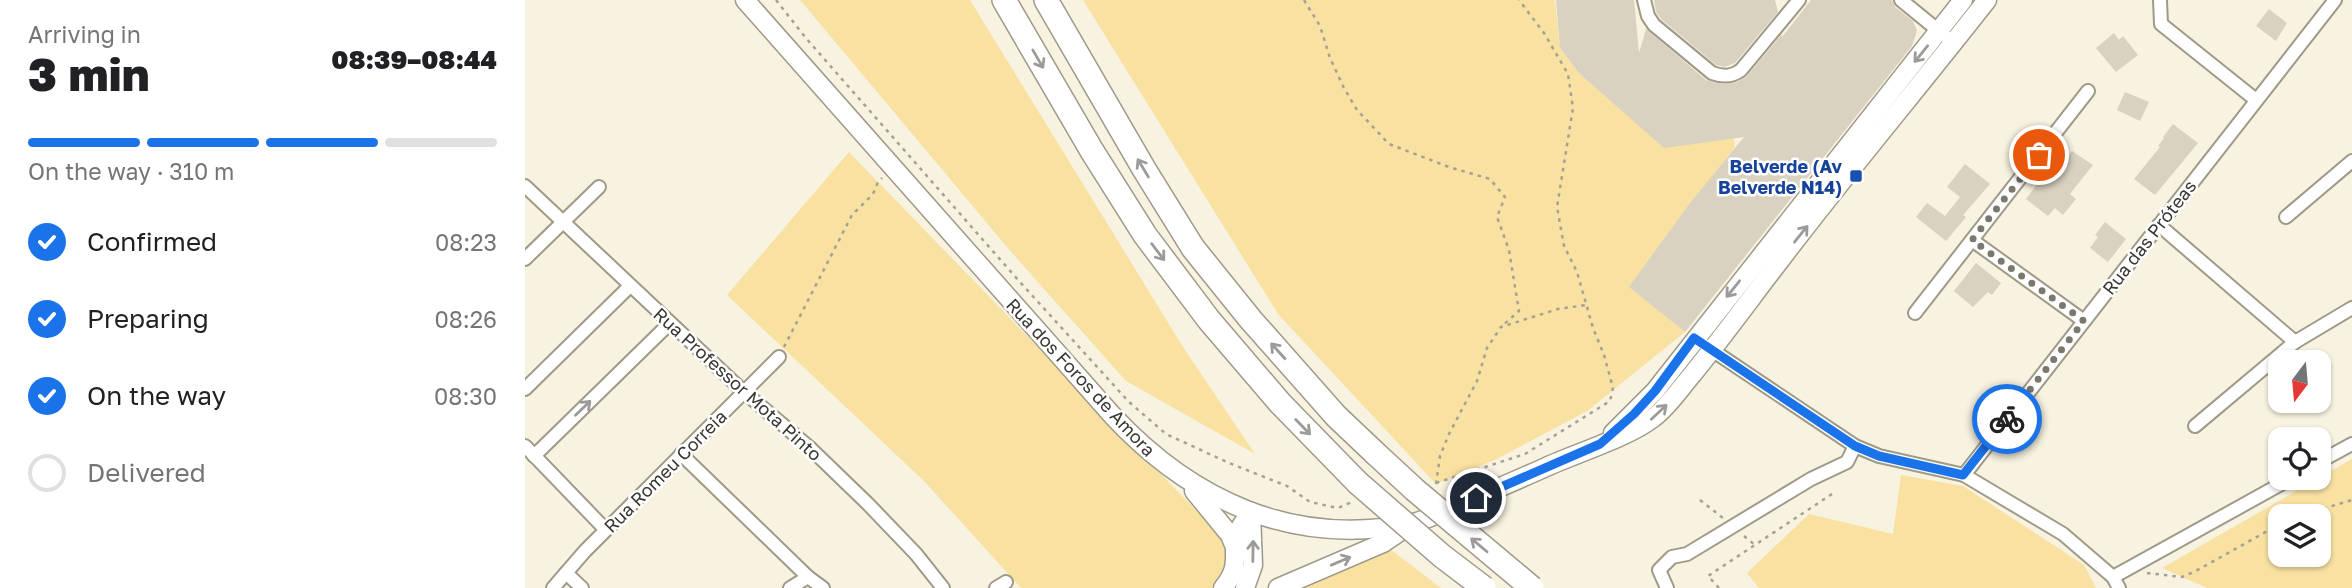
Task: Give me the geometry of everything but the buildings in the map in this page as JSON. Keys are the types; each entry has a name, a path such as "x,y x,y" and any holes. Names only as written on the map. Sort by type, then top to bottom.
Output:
{"highway":[{"path":"1004,0 1145,235 1209,320 1358,491 1483,588"},
{"path":"1046,0 1144,169 1193,247 1251,320 1336,416 1415,490 1532,588"}],"main road":[{"name":"Rua dos Foros de Amora","path":"745,0 1112,415 1155,458 1209,495 1251,512 1300,525 1341,528 1369,528 1414,522 1600,444 1653,418 1712,351 1946,37"},
{"path":"1946,37 1963,0"},
{"path":"1600,444 1655,391 1694,338 1946,37 1987,0"},
{"path":"1182,478 1230,535 1237,551"},
{"path":"1223,588 1234,572 1237,534 1251,512"},
{"path":"1245,588 1253,565 1251,512"},
{"path":"1278,588 1383,543 1414,522"}],"street":[{"path":"1644,0 1648,16 1654,25 1712,73 1724,76 1737,74 1741,70 1799,0"},
{"path":"1901,0 1946,37"},
{"path":"2160,0 2161,24 2256,100"},
{"name":"Rua das Próteas","path":"1963,475 2335,0"},
{"path":"1915,313 2088,91"},
{"path":"2286,217 2352,161"},
{"name":"Rua Professor Mota Pinto","path":"525,186 744,392 809,447 916,554 943,588"},
{"path":"525,259 599,187"},
{"path":"2159,225 2295,342"},
{"path":"1972,240 2084,321"},
{"path":"525,389 630,286"},
{"path":"2195,426 2295,342 2352,308"},
{"path":"605,530 530,451 670,323"},
{"path":"1694,338 1855,446 1879,456 1963,475 2063,534 2116,582 2272,490"},
{"name":"Rua Romeu Correia","path":"553,588 605,530 779,357"},
{"path":"2331,455 2352,443"},
{"path":"1667,588 1659,570 1671,557 1687,554 1811,479 1847,462 1855,446"},
{"path":"681,454 808,582 823,588"},
{"path":"566,573 582,588"},
{"path":"790,588 808,582"}],"path":[{"path":"776,0 805,37 1028,291 1129,402 1165,434 1287,486 1310,502 1338,508 1358,491"},
{"path":"1304,0 1320,26 1330,58 1357,110 1389,144 1490,179 1505,197 1497,217 1509,250 1519,311 1500,327 1487,348 1477,381 1440,456 1436,484 1525,454 1610,401 1613,388 1577,272 1564,246 1557,207 1573,108 1568,74 1544,33 1519,0"},
{"path":"779,357 852,215 873,194 884,176"},
{"path":"1500,327 1558,309 1587,304"},
{"path":"1719,588 1708,576 1835,492"},
{"path":"2331,506 2352,500"},
{"path":"2147,573 2182,577 2268,531"}],"shaded area":[{"path":"800,0 970,0 1183,347 1255,454 1126,381 1012,253"},
{"path":"1083,0 1555,0 1560,48 1579,73 1734,138 1735,147 1630,287 1685,332 1587,411 1495,460 1436,484 1278,314"},
{"path":"849,152 1220,535 1229,547 1230,566 1212,588 1021,588 924,481 727,295"},
{"path":"2352,459 2352,588 2207,588 2162,568 2268,507 2268,567 2331,567 2331,504 2274,504 2298,490 2331,490 2331,471"},
{"path":"1901,475 1963,486 2084,565 2096,588 1759,588 1747,573 1809,514 1893,534"},
{"path":"1390,549 1441,588 1301,588"}],"way so far":[{"path":"2007,419 2084,321 1972,240 2039,155"}],"place":[{"name":"Belverde (Av Belverde N14)","path":"1856,176"}],"route":[{"path":"1476,498 1600,444 1655,391 1694,338 1855,446 1879,456 1963,475 2007,419"}]}
